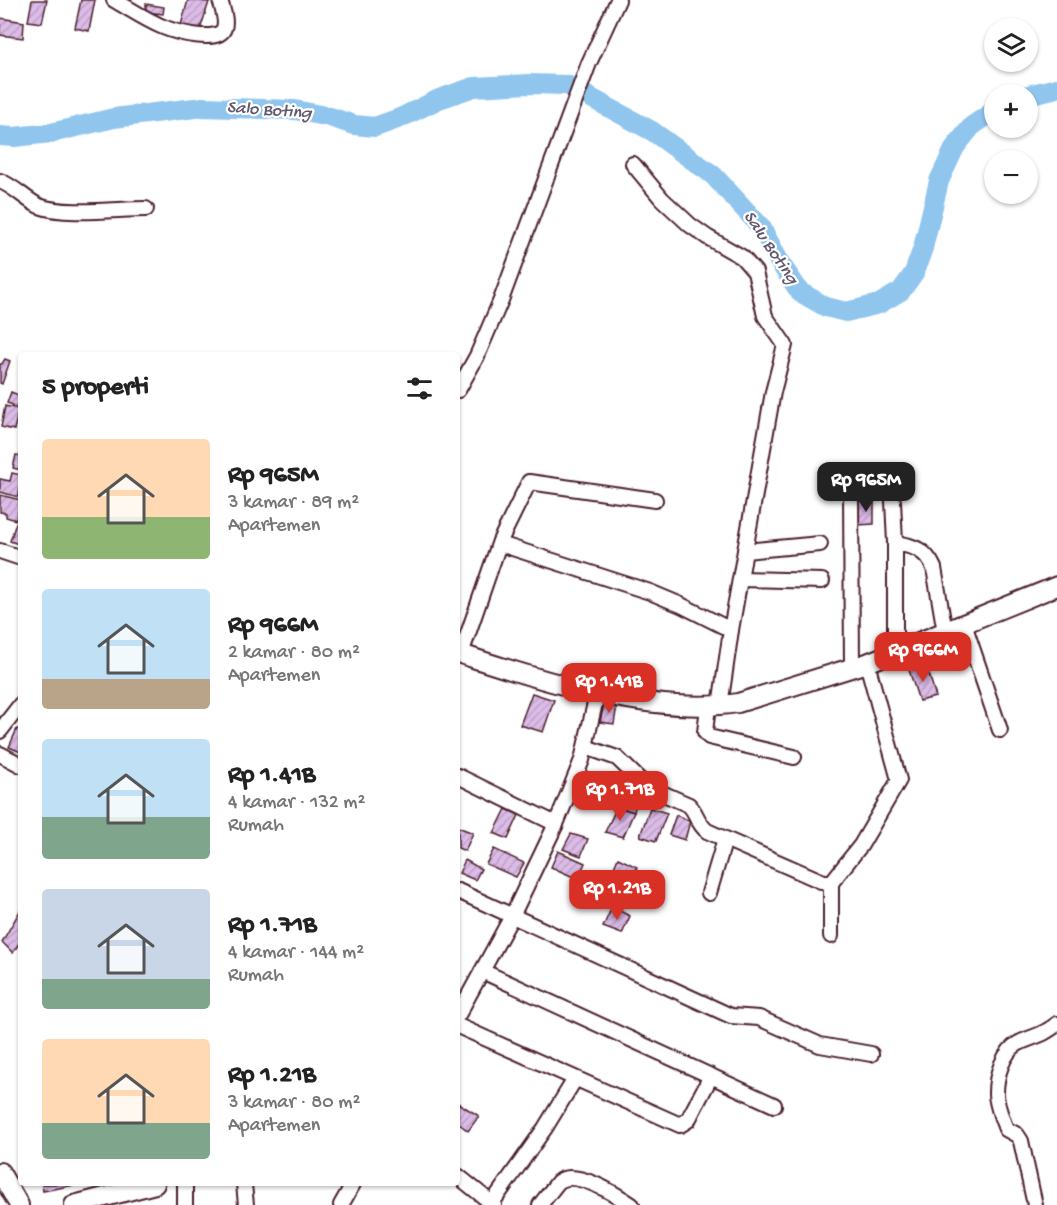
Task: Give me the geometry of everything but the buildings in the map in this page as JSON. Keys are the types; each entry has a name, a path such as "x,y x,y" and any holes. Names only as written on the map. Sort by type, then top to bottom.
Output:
{"street":[{"path":"114,0 169,29 209,36 220,34 224,27 220,0"},
{"path":"460,386 477,356 501,300 589,63 618,0"},
{"path":"633,164 662,199 690,225 742,257 755,272 765,316 785,345 772,392 731,630 714,706 705,732 709,737 794,757"},
{"path":"0,181 48,209 76,211 147,209"},
{"path":"460,651 500,544 529,482 655,500"},
{"path":"831,936 831,883 861,845 899,780 860,666 851,490"},
{"path":"893,501 895,652"},
{"path":"895,543 918,548 931,561 936,576 945,632"},
{"path":"500,544 650,592 731,630"},
{"path":"745,551 820,544"},
{"path":"0,551 18,557"},
{"path":"740,579 822,581"},
{"path":"460,654 597,694 656,703 714,706 738,703 860,666 1057,586"},
{"path":"964,624 1000,730"},
{"path":"460,1007 464,990 482,971 512,916 556,824 586,747 597,694"},
{"path":"0,731 18,708"},
{"path":"586,747 616,758 646,786 689,804 701,826 724,839 821,881 831,883"},
{"path":"0,754 18,763"},
{"path":"460,777 556,824"},
{"path":"709,893 724,839"},
{"path":"460,892 731,1017 759,1018 820,1045 871,1054"},
{"path":"482,971 774,1105"},
{"path":"1035,1205 1022,1142 1017,1135 1006,1129 996,1092 1001,1067 1008,1052 1018,1044 1042,1035 1057,1024"},
{"path":"460,1027 680,1125 688,1120 711,1076"},
{"path":"460,1178 493,1204 575,1079"},
{"path":"0,1172 19,1205"},
{"path":"540,1205 558,1182 568,1177 584,1179 632,1205"},
{"path":"74,1205 147,1186"},
{"path":"185,1186 185,1205"},
{"path":"244,1186 246,1205"},
{"path":"341,1205 353,1186"}],"waterway":[{"name":"Salu Boting","path":"0,136 14,137 51,133 114,118 203,107 295,110 330,117 354,125 375,127 439,99 474,87 529,84 567,85 652,131 713,175 761,227 780,263 800,292 826,307 846,312 879,304 901,291 914,273 923,248 939,181 955,147 972,126 984,118"},
{"name":"Salu Boting","path":"1038,93 1057,88"}],"water label":[{"name":"Salo Boting","path":"269,111"}]}
